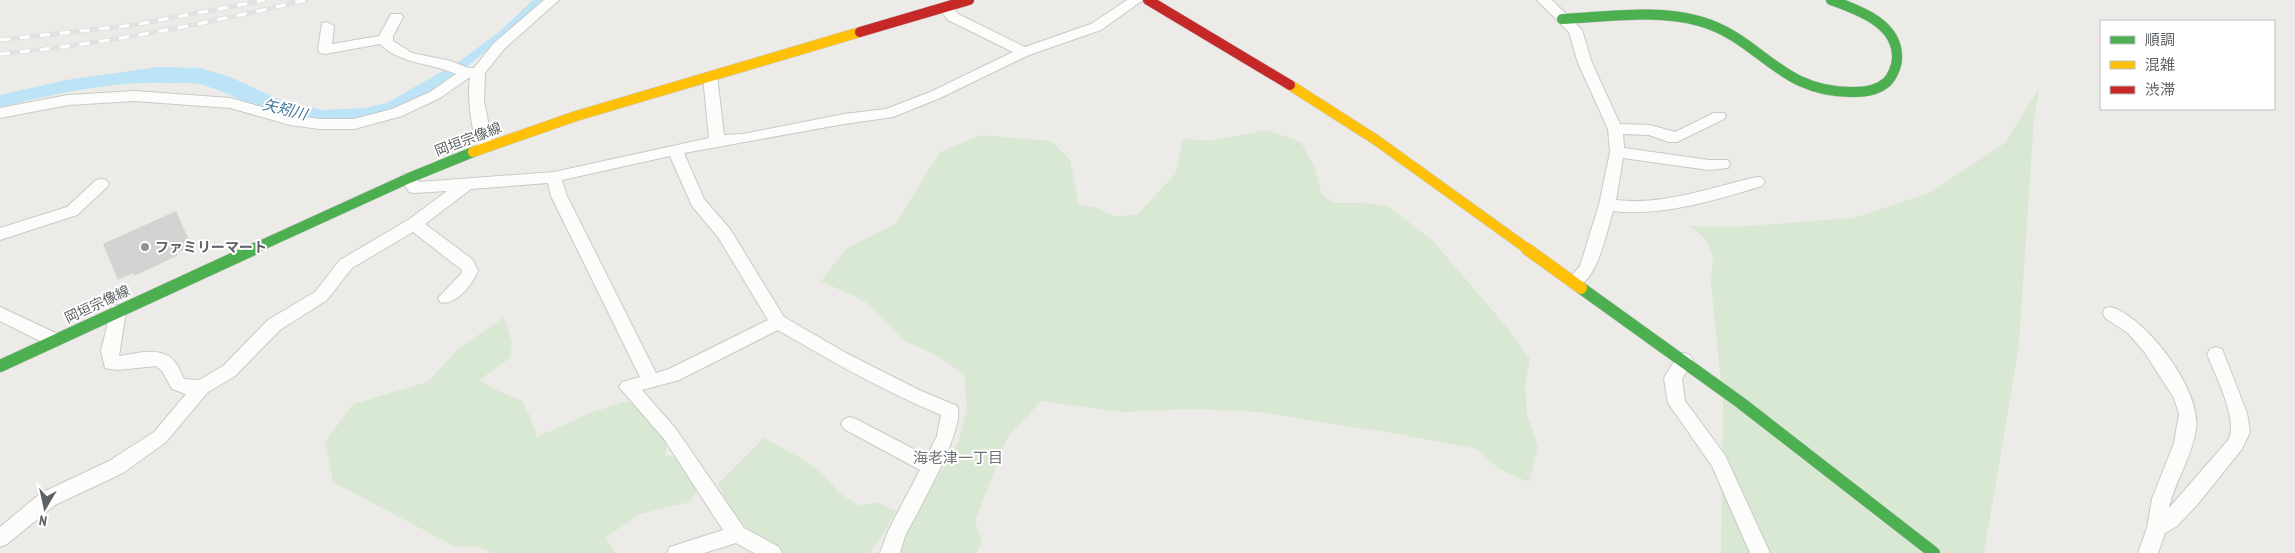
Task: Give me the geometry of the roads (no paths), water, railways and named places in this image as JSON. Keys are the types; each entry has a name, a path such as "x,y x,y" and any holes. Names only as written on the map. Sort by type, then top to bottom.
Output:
{"street":[{"path":"0,113 68,100 135,96 230,103 290,120 320,124 354,124 397,113 435,95 472,73 552,0"},
{"name":"岡垣宗像線","path":"0,366 409,178 486,147 576,116 969,0"},
{"path":"409,178 414,188 554,178 717,141 742,139 818,124 888,114 934,95 1024,52 1096,26 1136,0"},
{"path":"1148,0 1281,79 1368,135 1684,360 1798,446 1934,553"},
{"path":"1544,0 1575,30 1580,41 1585,63 1615,129 1617,152 1607,205 1587,269 1574,282"},
{"path":"1562,19 1676,17 1691,19 1725,31 1784,75 1818,89 1846,93 1860,92 1873,90 1886,83 1894,72 1898,59 1899,49 1894,38 1878,22 1831,0"},
{"path":"945,7 953,17 1024,52"},
{"path":"386,39 396,17"},
{"path":"326,26 325,50 386,39"},
{"path":"386,39 386,42 408,57 446,64 472,73"},
{"path":"472,73 479,121 486,147"},
{"path":"710,76 717,141"},
{"path":"1615,129 1650,130 1669,137 1677,137 1719,116"},
{"path":"675,150 697,202 724,233 778,322 840,358 913,395 951,411 946,436 896,535 890,553"},
{"path":"1617,152 1709,165 1723,164"},
{"path":"554,178 559,196 651,381"},
{"path":"1607,205 1623,208 1644,208 1757,182"},
{"path":"0,234 72,211 101,184"},
{"path":"0,538 48,499 116,467 160,437 202,387 228,371 274,325 321,296 346,264 414,224 468,184"},
{"path":"414,224 466,263 470,270 468,277 446,298"},
{"path":"118,311 110,350 111,363 120,364 148,359 162,360 168,367 173,379 181,386 188,388 202,387"},
{"path":"0,313 54,340"},
{"path":"2111,313 2134,327 2147,340 2175,384 2188,413 2182,448 2156,514 2156,528 2148,553"},
{"path":"772,553 737,534 670,434 628,387 673,375 778,322"},
{"path":"2156,528 2170,520 2190,499 2236,444 2241,432 2238,413 2216,354"},
{"path":"1684,360 1673,378 1677,403 1718,461 1735,494 1760,553"},
{"path":"850,424 930,467"},
{"path":"677,553 737,534"}],"water":[{"name":"矢矧川","path":"533,0 546,0 488,50 459,72 428,92 395,108 361,117 324,120 284,114 257,106 212,88 187,83 104,86 0,107 0,95 66,80 158,67 200,68 230,77 287,103 323,110 365,108 387,103 460,61 499,32"}],"railway":[{"path":"0,40 134,25 265,0"},
{"path":"0,54 77,45 154,32 306,0"}],"place":[{"name":"ファミリーマート","path":"145,247"}],"district":[{"name":"海老津一丁目","path":"958,457"}]}
